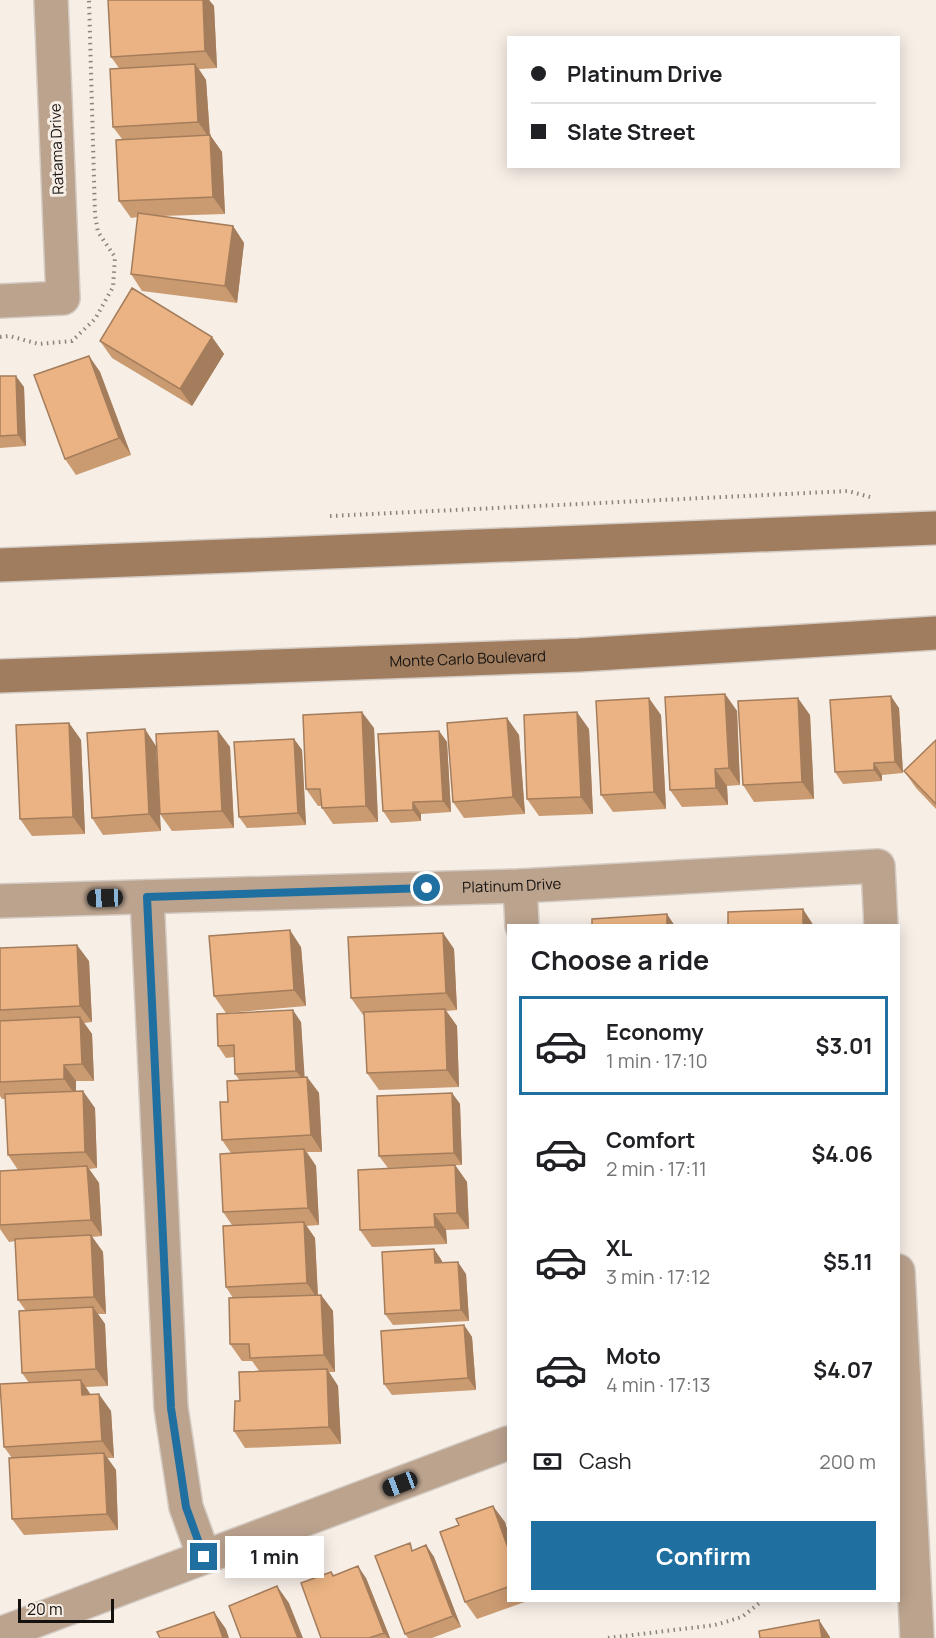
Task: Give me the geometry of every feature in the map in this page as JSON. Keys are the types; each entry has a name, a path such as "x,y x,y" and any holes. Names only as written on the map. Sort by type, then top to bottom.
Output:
{"main road":[{"path":"0,565 936,528"},
{"name":"Monte Carlo Boulevard","path":"0,676 579,655 936,633"}],"street":[{"name":"Ratama Drive","path":"0,301 63,298 51,0"},
{"name":"Platinum Drive","path":"0,901 520,885 878,866 881,924"},
{"path":"520,885 522,924"},
{"path":"147,897 171,1408 186,1507 204,1557"},
{"path":"900,1310 917,1638"},
{"path":"0,1634 507,1443"}],"path":[{"path":"608,1638 715,1625 742,1617 761,1602"}],"building":[{"path":"108,0 203,0 205,51 111,57"},
{"path":"195,64 198,122 113,127 110,69"},
{"path":"210,135 213,197 119,201 116,140"},
{"path":"138,213 233,226 225,286 131,274"},
{"path":"132,288 212,337 180,389 100,341"},
{"path":"89,356 119,438 65,459 34,375"},
{"path":"0,376 16,376 18,435 0,436"},
{"path":"725,694 729,768 715,769 716,788 670,790 665,697"},
{"path":"891,696 895,762 874,763 874,770 835,772 830,700"},
{"path":"649,698 654,792 601,795 596,701"},
{"path":"798,698 802,782 743,785 738,701"},
{"path":"362,712 366,806 322,808 320,789 306,789 303,715"},
{"path":"577,712 581,797 527,799 524,715"},
{"path":"507,718 513,797 453,802 447,723"},
{"path":"69,723 73,817 20,819 16,725"},
{"path":"145,729 149,814 92,818 87,733"},
{"path":"218,731 222,811 160,814 156,734"},
{"path":"439,731 443,801 413,802 413,810 383,811 378,734"},
{"path":"294,739 298,813 239,817 234,742"},
{"path":"936,740 936,804 904,771"},
{"path":"803,909 803,924 728,924 728,912"},
{"path":"667,914 667,924 592,924 592,919"},
{"path":"290,930 294,990 214,996 209,936"},
{"path":"443,933 446,993 351,998 348,937"},
{"path":"77,945 80,1006 0,1010 0,948"},
{"path":"445,1009 447,1070 367,1073 364,1012"},
{"path":"293,1010 296,1071 235,1074 234,1045 218,1046 217,1014"},
{"path":"80,1017 82,1064 64,1065 64,1079 0,1082 0,1021"},
{"path":"307,1077 311,1135 222,1140 220,1102 228,1102 227,1081"},
{"path":"83,1091 85,1152 8,1155 5,1094"},
{"path":"452,1093 454,1153 379,1156 377,1096"},
{"path":"304,1149 308,1208 223,1212 220,1154"},
{"path":"455,1165 457,1213 434,1214 435,1227 360,1230 358,1170"},
{"path":"87,1166 91,1220 0,1225 0,1171"},
{"path":"304,1222 307,1283 226,1287 223,1226"},
{"path":"91,1235 94,1297 18,1300 15,1239"},
{"path":"434,1249 435,1263 458,1262 461,1310 385,1314 382,1252"},
{"path":"321,1295 324,1355 250,1358 249,1344 230,1344 229,1298"},
{"path":"93,1307 96,1369 22,1373 19,1311"},
{"path":"464,1325 468,1378 384,1384 381,1331"},
{"path":"327,1369 329,1427 234,1431 235,1401 240,1401 239,1372"},
{"path":"81,1380 82,1395 99,1394 102,1441 4,1447 0,1384"},
{"path":"104,1453 107,1514 12,1519 9,1458"},
{"path":"493,1506 507,1545 507,1587 465,1602 440,1532 459,1525 456,1519"},
{"path":"410,1543 412,1551 426,1545 453,1616 405,1634 375,1556"},
{"path":"358,1566 384,1633 369,1638 321,1638 301,1583 331,1572 333,1576"},
{"path":"277,1586 298,1638 241,1638 229,1606"},
{"path":"214,1612 223,1638 160,1638 157,1632"},
{"path":"819,1620 822,1638 760,1638 759,1631"}],"route":[{"path":"204,1557 186,1507 171,1408 147,897 427,888"}]}
